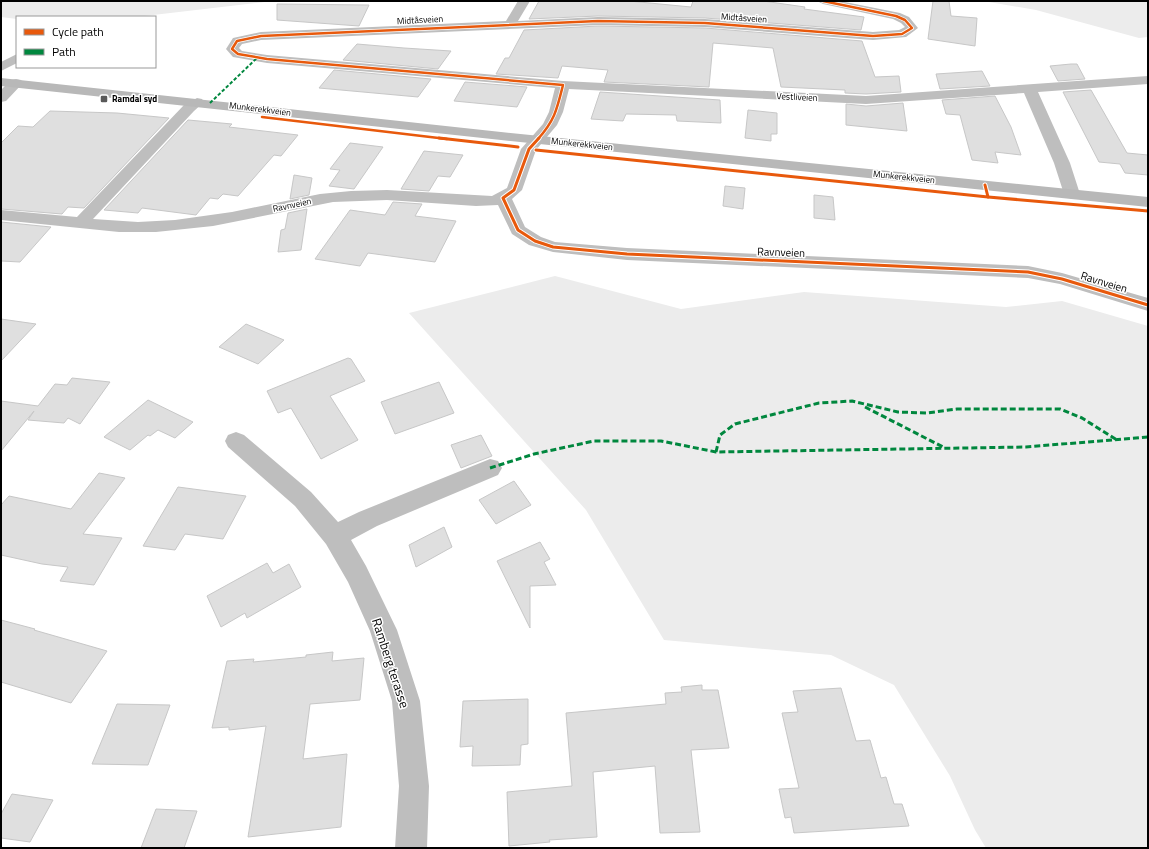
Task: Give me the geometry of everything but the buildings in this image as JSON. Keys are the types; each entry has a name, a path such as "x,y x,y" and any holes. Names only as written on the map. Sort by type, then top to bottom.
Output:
{"main road":[{"name":"Munkerekkveien","path":"1,82 1148,202"}],"street":[{"path":"510,24 524,1"},
{"name":"Midtåsveien","path":"563,85 268,59 238,54 232,48 237,41 261,36 598,21 660,21 884,36 902,34 912,28 905,20 896,16 823,1"},
{"path":"1,67 16,59"},
{"name":"Vestliveien","path":"563,85 854,100 1030,90 1148,80"},
{"path":"1,98 16,83"},
{"path":"1121,83 1148,89"},
{"path":"503,198 514,190 528,149 537,139 542,136 550,125 556,112 563,85"},
{"path":"1030,90 1062,163 1072,194"},
{"path":"81,222 189,108 197,102"},
{"name":"Ravnveien","path":"1,215 124,227 162,228 232,217 308,201 353,196 371,195 476,201 493,201 503,198 518,230 535,241 553,247 627,254 1028,272 1062,279 1148,305"},
{"name":"Ramberg terasse","path":"236,441 303,499 335,536 357,574 383,630 406,701 414,786 411,848"},
{"path":"335,536 368,519 490,468"}],"shaded area":[{"path":"1,1 273,1 145,16 16,16 16,19 1,17"},
{"path":"983,1 1148,1 1148,37 1139,38 1036,10"},
{"path":"555,276 681,309 804,292 1006,307 1062,301 1148,326 1148,848 986,848 975,830 950,776 894,685 831,655 664,640 586,510 409,313"}],"marked path":[{"path":"210,103 258,57"},
{"path":"716,452 720,435 735,424 819,403 852,401 898,412 927,413 957,409 1060,409 1082,418 1117,440"},
{"path":"865,407 945,448"},
{"path":"490,468 534,454 594,441 661,441 716,452 1026,447 1148,437"}],"cycle path":[{"path":"823,1 896,16 905,20 912,28 902,34 873,36 705,23 598,21 261,36 237,41 232,49 238,54 267,59 563,85 556,112 550,125 529,149 514,190 503,198 518,230 535,241 553,247 627,254 1028,272 1062,279 1148,305"},
{"path":"262,117 518,147"},
{"path":"536,150 988,197 985,185"},
{"path":"988,197 1148,211"}],"place":[{"name":"Ramdal syd","path":"104,99"}]}
